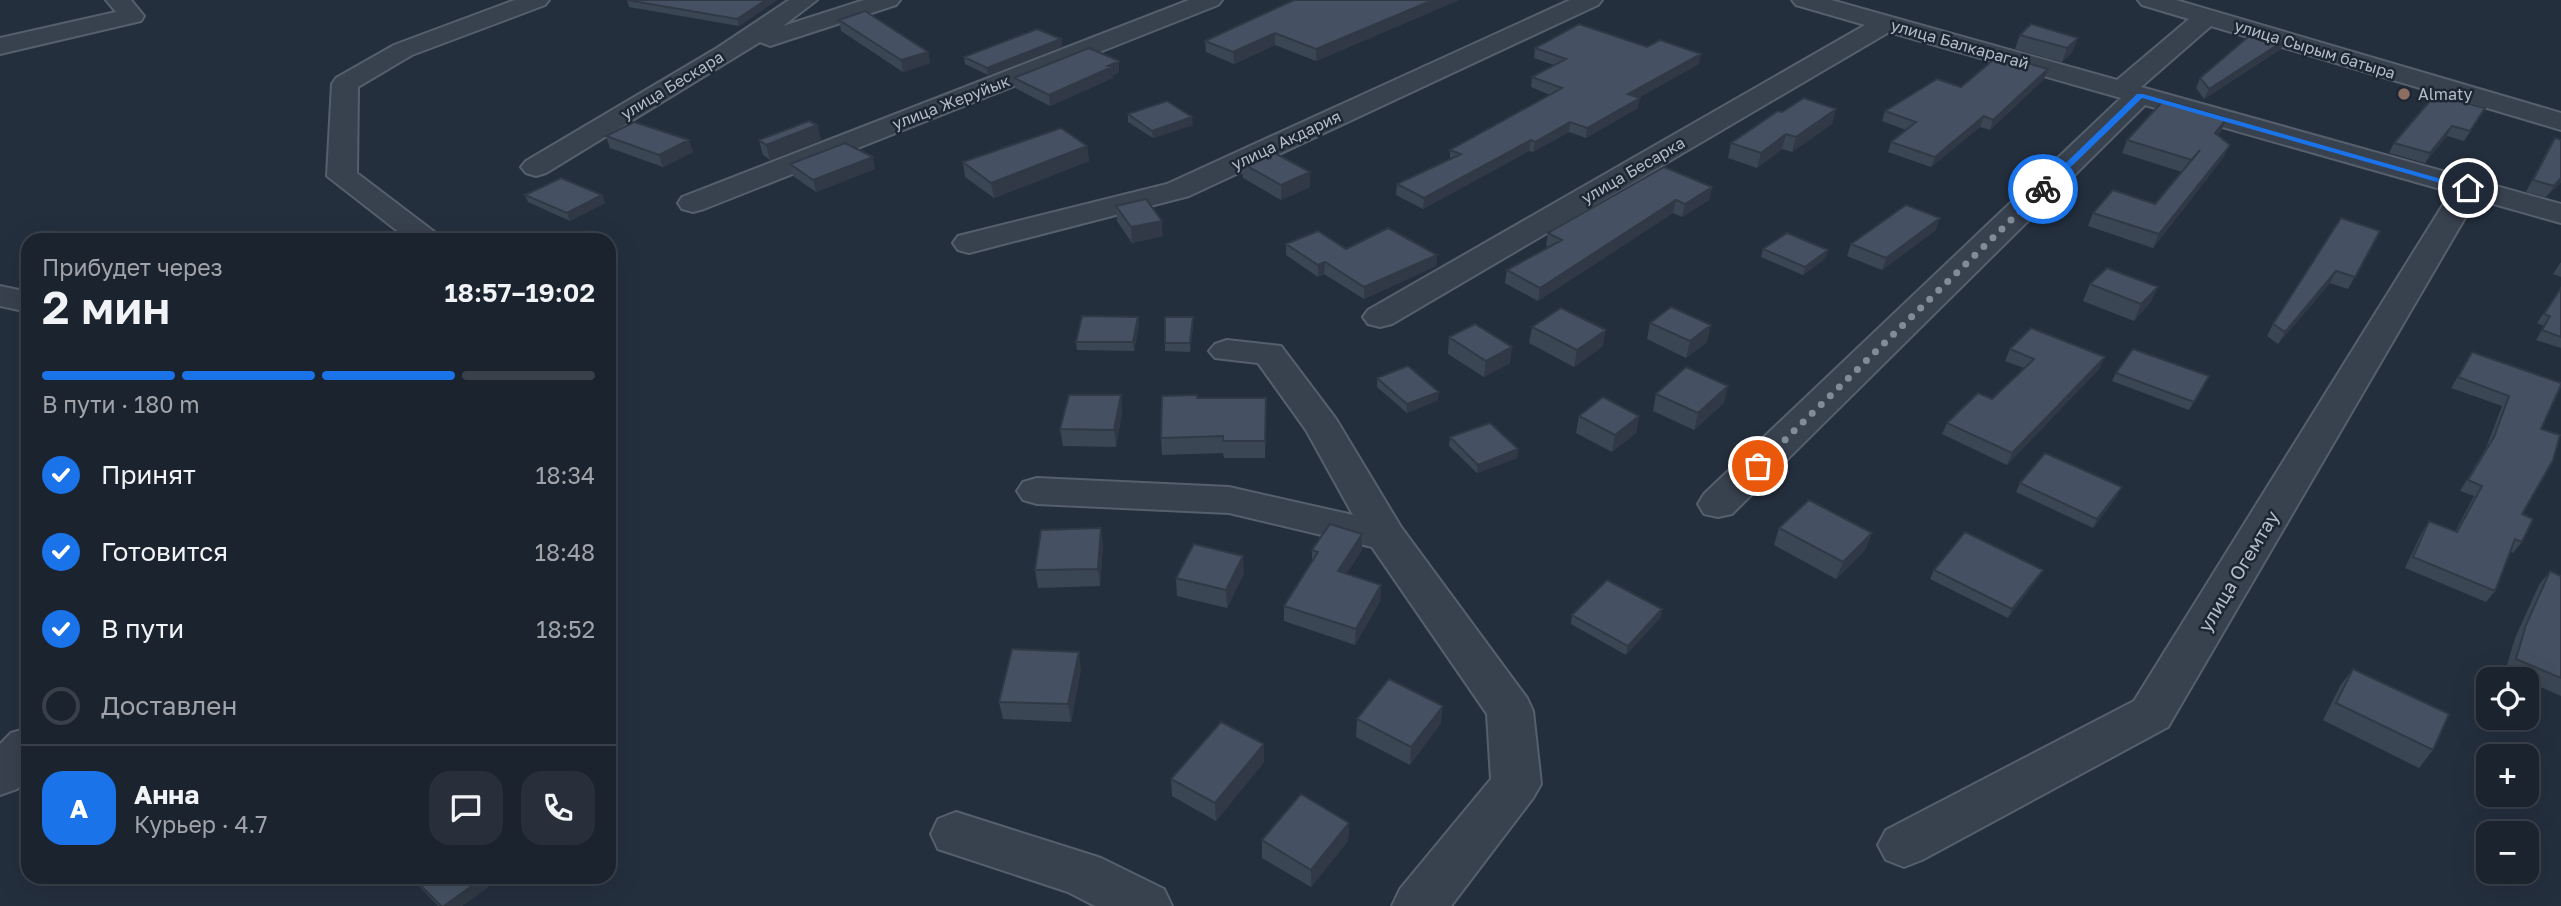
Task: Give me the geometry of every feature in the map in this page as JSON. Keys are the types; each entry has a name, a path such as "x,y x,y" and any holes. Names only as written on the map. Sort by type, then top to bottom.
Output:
{"street":[{"path":"0,46 132,16 118,0"},
{"path":"419,233 342,176 345,84 403,50 537,0"},
{"name":"улица Бескара","path":"536,167 726,53 805,0"},
{"path":"726,53 888,0"},
{"name":"улица Жеруйык","path":"692,204 1210,0"},
{"name":"улица Акдария","path":"970,243 1178,190 1590,0"},
{"name":"улица Балкарагай","path":"1804,0 2561,215"},
{"name":"улица Сырым батыра","path":"2150,0 2561,122"},
{"path":"1718,505 2206,17"},
{"name":"улица Бесарка","path":"1380,317 1886,23"},
{"name":"улица Огемтау","path":"1904,845 2151,714 2468,188"},
{"path":"0,296 21,300"},
{"path":"1227,351 1269,353 1324,427 1386,536 1510,711 1516,784 1419,906"},
{"path":"1037,491 1228,500 1386,536"},
{"path":"0,775 21,754"},
{"path":"956,834 1083,874 1144,906"}],"building":[{"path":"627,0 766,0 737,19"},
{"path":"1294,0 1433,0 1316,49 1275,33 1233,52 1205,41"},
{"path":"865,11 928,52 901,60 839,20"},
{"path":"1579,24 1647,47 1660,40 1701,54 1628,94 1640,98 1587,128 1570,122 1424,198 1397,184 1461,154 1450,150 1562,88 1532,77 1566,59 1535,48"},
{"path":"2031,24 2078,38 2067,48 2020,35"},
{"path":"1037,29 1061,39 987,68 964,57"},
{"path":"2255,31 2285,40 2209,89 2200,78"},
{"path":"1089,48 1119,61 1108,66 1112,67 1049,95 1014,78"},
{"path":"1999,55 2048,69 1993,120 1984,116 1935,157 1891,142 1916,122 1885,111 1937,79 1961,87"},
{"path":"2435,95 2485,108 2470,131 2452,126 2430,153 2394,143"},
{"path":"1804,98 1836,109 1796,137 1786,134 1761,153 1731,143 1778,111 1782,112"},
{"path":"2164,100 2227,118 2215,133 2230,145 2159,234 2093,213 2113,190 2155,204 2192,160 2127,140"},
{"path":"1167,101 1192,117 1152,131 1128,114"},
{"path":"809,121 817,125 766,145 759,140"},
{"path":"634,122 689,140 659,155 606,136"},
{"path":"1061,128 1087,146 991,183 963,162"},
{"path":"2555,138 2561,140 2561,178 2554,186 2533,180"},
{"path":"845,143 873,157 813,180 790,164"},
{"path":"1271,151 1310,172 1281,185 1242,163"},
{"path":"1664,167 1712,187 1685,204 1676,200 1540,288 1507,270 1562,240 1548,233"},
{"path":"561,178 602,195 567,213 525,195"},
{"path":"1146,199 1162,221 1131,227 1116,206"},
{"path":"1906,205 1940,218 1886,258 1851,244"},
{"path":"2341,218 2380,231 2355,277 2336,271 2285,332 2273,324"},
{"path":"1388,228 1437,255 1364,287 1325,262 1318,265 1286,244 1318,231 1346,249"},
{"path":"1787,233 1828,250 1805,267 1763,249"},
{"path":"2107,268 2158,287 2141,304 2090,284"},
{"path":"2561,288 2561,337 2542,330 2550,316 2544,314"},
{"path":"1671,307 1711,325 1690,341 1650,323"},
{"path":"1561,308 1606,330 1577,350 1532,327"},
{"path":"1082,316 1138,317 1133,342 1076,342"},
{"path":"1165,317 1193,317 1190,343 1165,343"},
{"path":"1475,324 1512,347 1486,361 1449,337"},
{"path":"2031,328 2105,357 2012,453 1947,423 1978,393 1992,399 2034,359 2010,349"},
{"path":"2133,349 2209,376 2194,402 2116,373"},
{"path":"2472,352 2561,383 2541,429 2560,435 2553,460 2522,514 2533,519 2522,542 2515,539 2495,591 2413,557 2429,521 2457,532 2482,486 2468,480 2494,437 2509,396 2458,377"},
{"path":"1408,366 1439,392 1407,404 1377,378"},
{"path":"1686,367 1728,386 1698,413 1656,394"},
{"path":"1069,395 1121,395 1114,430 1060,429"},
{"path":"1197,395 1197,398 1266,398 1265,441 1223,441 1223,436 1161,438 1162,396"},
{"path":"1603,397 1639,416 1615,435 1579,416"},
{"path":"1490,423 1518,449 1478,465 1450,437"},
{"path":"2045,453 2122,487 2097,519 2020,483"},
{"path":"1809,500 1872,533 1843,562 1779,528"},
{"path":"1330,524 1362,534 1338,571 1381,585 1356,629 1284,606 1318,552 1312,550"},
{"path":"1101,528 1098,569 1035,570 1041,530"},
{"path":"1965,532 2043,570 2012,609 1934,570"},
{"path":"1194,544 1243,556 1226,590 1176,578"},
{"path":"2550,571 2561,576 2561,678 2516,659 2526,625"},
{"path":"1607,580 1662,609 1628,646 1572,615"},
{"path":"1012,649 1079,652 1068,704 999,702"},
{"path":"2353,669 2449,714 2433,750 2336,703"},
{"path":"1389,679 1443,706 1411,747 1357,719"},
{"path":"1221,722 1264,744 1215,803 1171,779"},
{"path":"1301,794 1349,823 1311,870 1262,840"},
{"path":"419,884 474,884 444,906"}],"way so far":[{"path":"1758,466 2043,189"}],"place":[{"name":"Аlmaty","path":"2404,94"}],"route":[{"path":"2043,189 2140,95 2468,188"}]}
